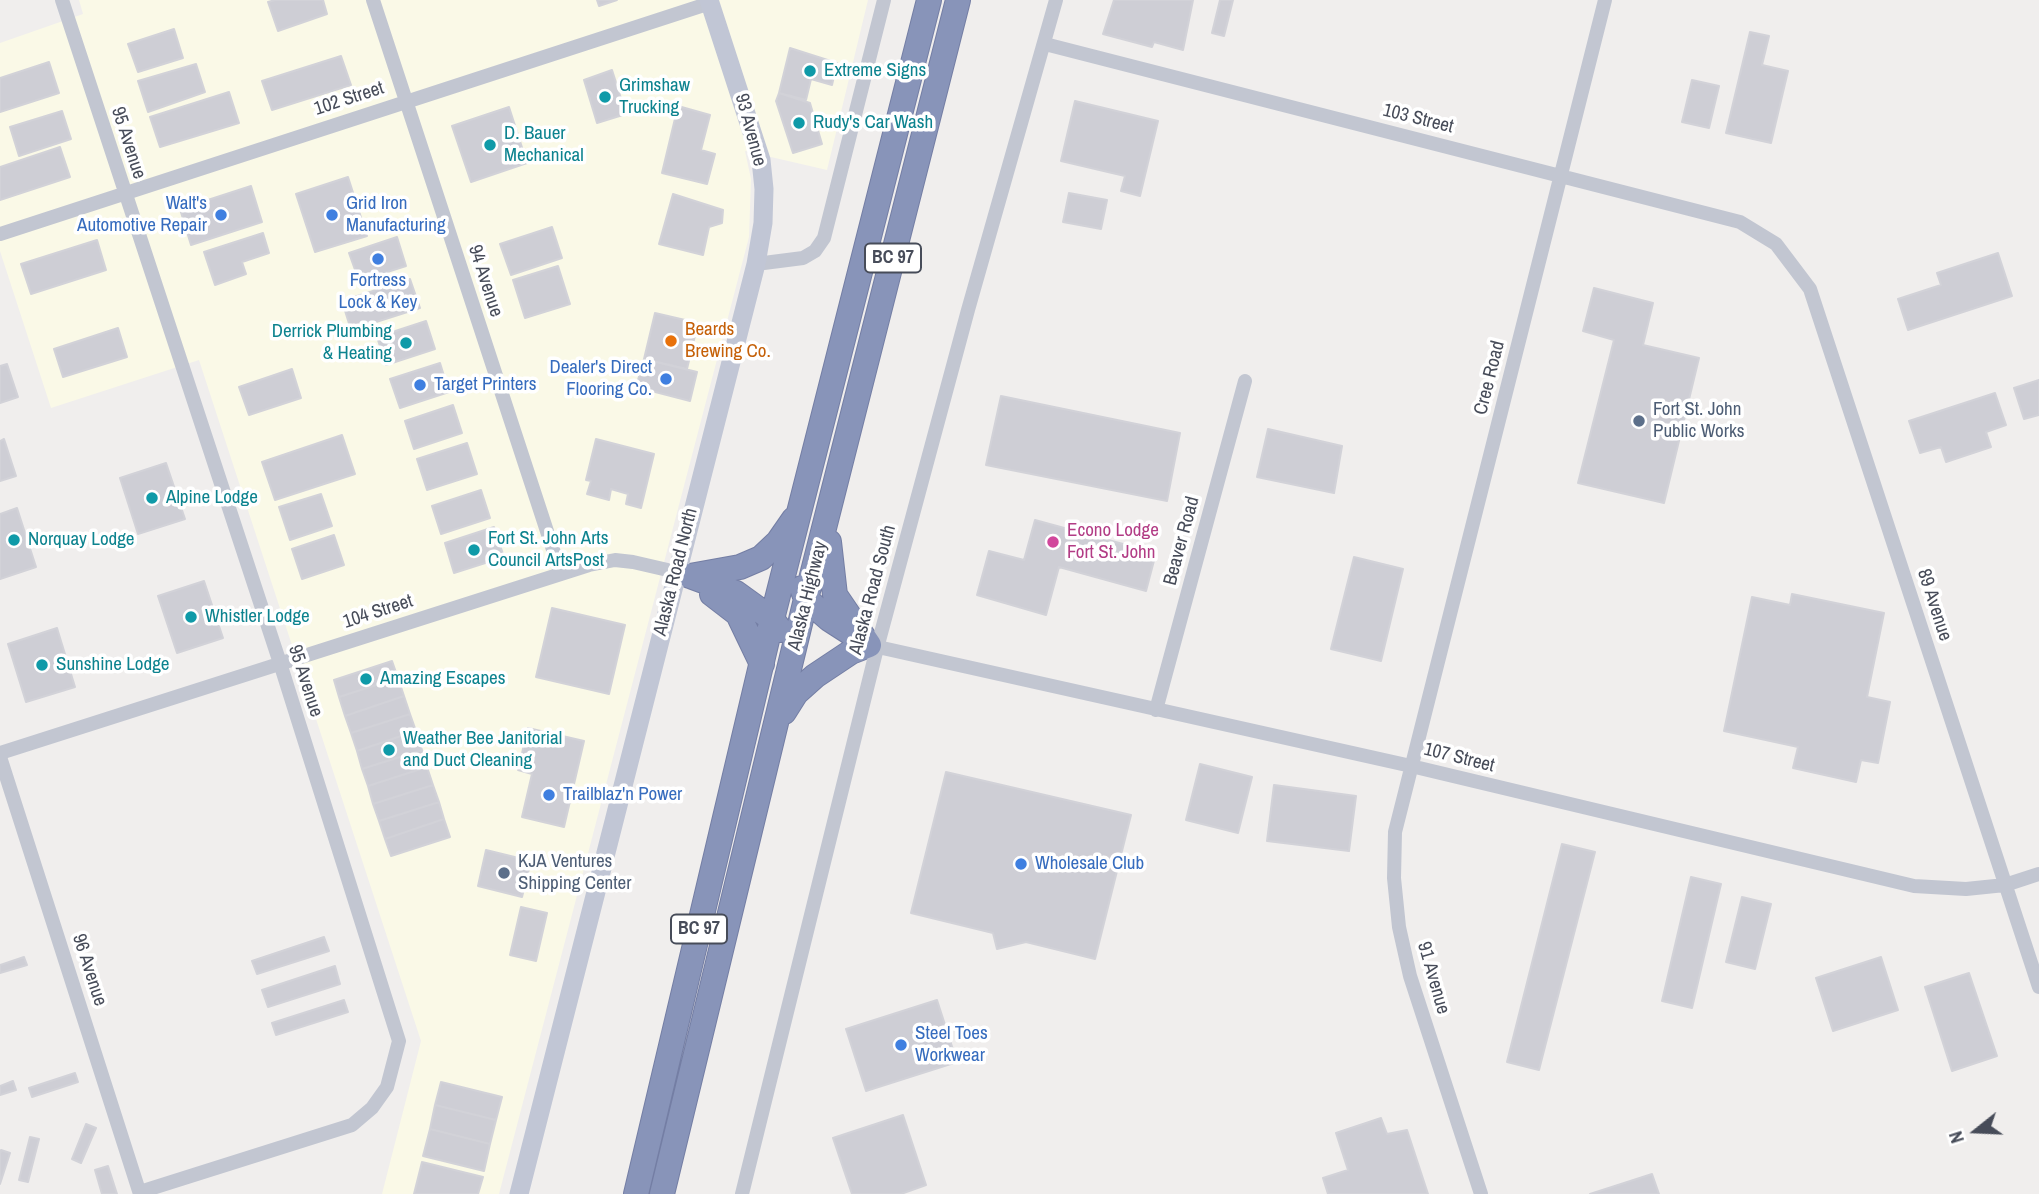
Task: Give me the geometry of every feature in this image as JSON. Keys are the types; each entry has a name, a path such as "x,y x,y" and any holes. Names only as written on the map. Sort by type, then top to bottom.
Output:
{"highway":[{"name":"Alaska Highway","path":"636,1194 772,619 929,0"},
{"name":"Alaska Highway","path":"662,1194 806,600 958,0"},
{"path":"683,574 740,566 761,558 778,542 800,510"},
{"path":"828,516 830,572 835,595 873,647"},
{"path":"789,556 806,600 829,619 873,647"},
{"path":"683,574 736,593 772,619 794,650"},
{"path":"683,574 738,614 762,664"},
{"path":"776,725 796,693 815,676 850,652 873,647"}],"street":[{"name":"95 Avenue","path":"62,0 280,663 399,1041 387,1087 372,1108 352,1125 140,1193"},
{"name":"94 Avenue","path":"373,0 561,574"},
{"path":"756,264 803,258 815,251 824,238 884,0"},
{"name":"Alaska Road South","path":"742,1194 873,647 1056,0"},
{"name":"Cree Road","path":"1410,766 1605,0"},
{"name":"102 Street","path":"0,234 710,1"},
{"name":"93 Avenue","path":"710,1 761,160 764,190 756,264"},
{"name":"103 Street","path":"1045,44 1740,222 1776,244"},
{"name":"89 Avenue","path":"1776,244 1810,289 2039,987"},
{"name":"Alaska Road North","path":"519,1194 683,574 756,264"},
{"name":"Beaver Road","path":"1156,710 1245,382"},
{"name":"104 Street","path":"0,755 561,574 615,560 683,574"},
{"name":"107 Street","path":"873,647 1410,766 1914,886 1966,889 2005,885 2039,874"},
{"name":"96 Avenue","path":"0,755 140,1193"},
{"name":"91 Avenue","path":"1410,766 1395,832 1394,878 1399,927 1410,976 1481,1194"}],"shaded area":[{"path":"79,0 868,0 827,170 745,151 751,179 749,237 499,1194 382,1194 421,1041 199,360 51,408 0,251 0,43 83,14"}],"building":[{"path":"323,0 327,14 278,31 268,2"},
{"path":"597,0 617,0 599,6"},
{"path":"1114,0 1193,0 1183,50 1154,42 1152,47 1103,34"},
{"path":"1220,0 1233,0 1224,36 1212,33"},
{"path":"174,29 183,58 138,72 128,44"},
{"path":"1750,32 1769,36 1762,65 1788,71 1771,143 1726,133"},
{"name":"Extreme Signs","path":"790,48 837,63 832,85 811,79 806,100 779,93"},
{"path":"341,56 351,85 272,110 262,81"},
{"path":"49,62 59,93 0,112 0,78"},
{"path":"196,64 205,92 148,112 138,81"},
{"name":"Grimshaw Trucking","path":"612,70 626,114 597,123 584,80"},
{"path":"1692,80 1719,86 1709,128 1682,122"},
{"path":"229,92 239,123 160,147 150,117"},
{"name":"Rudy's Car Wash","path":"779,93 810,103 822,144 793,153 776,101"},
{"path":"1075,101 1158,121 1140,196 1121,191 1125,176 1061,161"},
{"path":"678,106 710,115 701,150 715,154 707,184 662,173"},
{"name":"D. Bauer Mechanical","path":"509,107 527,163 471,182 452,126"},
{"path":"62,111 71,139 19,156 10,127"},
{"path":"60,147 70,177 0,200 0,167"},
{"name":"Grid Iron Manufacturing","path":"348,177 367,236 315,252 296,194"},
{"name":"Walt's Automotive Repair","path":"251,186 262,222 191,245 180,209"},
{"path":"1069,193 1107,200 1101,229 1063,222"},
{"path":"673,194 723,210 722,223 709,227 703,255 659,244"},
{"path":"552,227 562,258 511,275 500,244"},
{"path":"263,233 269,253 242,262 246,274 215,285 204,252"},
{"name":"Fortress Lock & Key","path":"397,237 406,266 359,281 349,253"},
{"path":"97,240 106,270 31,294 21,264"},
{"path":"1998,253 2012,296 1908,330 1898,299 1941,285 1937,273"},
{"path":"558,266 570,304 525,318 513,280"},
{"path":"410,279 420,308 351,330 342,301"},
{"name":"Fort St. John Public Works","path":"1594,288 1653,303 1643,345 1699,358 1664,503 1578,483 1614,340 1583,331"},
{"name":"Beards Brewing Co.","path":"655,313 698,323 687,369 644,359"},
{"name":"Derrick Plumbing & Heating","path":"426,321 435,349 386,365 377,337"},
{"path":"118,328 127,357 63,377 54,349"},
{"name":"Dealer's Direct Flooring Co.","path":"644,359 697,372 690,401 636,387"},
{"name":"Target Printers","path":"440,363 449,392 400,408 390,379"},
{"path":"7,364 18,397 0,403 0,366"},
{"path":"292,369 301,398 249,415 239,387"},
{"path":"2039,380 2039,415 2024,419 2014,388"},
{"path":"1995,393 2006,425 1986,432 1991,447 1946,462 1941,447 1920,453 1909,421"},
{"path":"1001,396 1180,433 1167,501 986,465"},
{"path":"453,405 462,433 414,449 405,421"},
{"path":"1268,429 1342,446 1334,493 1257,477"},
{"path":"342,435 355,474 275,500 262,462"},
{"path":"4,439 16,476 0,481 0,441"},
{"path":"596,439 654,454 641,508 626,504 628,494 611,489 609,500 587,494 591,481 586,480"},
{"path":"467,443 477,474 427,490 417,459"},
{"name":"Alpine Lodge","path":"166,463 185,519 138,534 120,478"},
{"path":"481,490 490,518 441,534 432,506"},
{"path":"321,494 332,526 290,540 279,507"},
{"name":"Norquay Lodge","path":"17,508 36,567 0,579 0,514"},
{"path":"1035,520 1156,553 1146,591 1059,567 1046,615 977,595 989,551 1024,560"},
{"name":"Fort St. John Arts Council ArtsPost","path":"494,527 504,557 454,573 445,543"},
{"path":"334,535 344,565 302,579 292,549"},
{"path":"1354,557 1403,569 1381,661 1331,649"},
{"name":"Whistler Lodge","path":"204,581 223,638 177,653 158,596"},
{"path":"1792,594 1884,613 1867,697 1890,702 1878,763 1861,760 1856,782 1793,768 1798,747 1724,731 1752,597 1790,605"},
{"path":"552,608 625,625 609,694 536,677"},
{"name":"Sunshine Lodge","path":"57,628 75,687 26,702 8,644"},
{"name":"Amazing Escapes","path":"392,661 398,678 339,697 334,680"},
{"path":"398,678 404,696 345,716 339,697"},
{"path":"404,696 410,714 351,733 345,716"},
{"path":"410,714 416,731 357,751 351,733"},
{"name":"Trailblaz'n Power","path":"528,728 584,741 564,827 522,817 532,774 518,770"},
{"name":"Weather Bee Janitorial and Duct Cleaning","path":"416,731 422,750 362,769 357,751"},
{"path":"422,750 427,767 368,786 362,769"},
{"path":"1200,764 1252,777 1238,833 1186,820"},
{"path":"427,767 433,785 373,804 368,786"},
{"name":"Wholesale Club","path":"946,772 1131,815 1095,959 1026,942 997,949 993,933 911,913"},
{"path":"433,785 439,802 379,821 373,804"},
{"path":"1274,785 1356,796 1349,851 1267,841"},
{"path":"439,802 444,819 385,839 379,821"},
{"path":"444,819 450,837 391,856 385,839"},
{"path":"1562,844 1595,852 1539,1070 1507,1062"},
{"name":"KJA Ventures Shipping Center","path":"486,850 531,861 522,897 478,886"},
{"path":"1691,877 1721,884 1692,1008 1662,1001"},
{"path":"1742,897 1771,904 1755,969 1726,962"},
{"path":"521,907 547,913 536,961 510,955"},
{"path":"324,937 329,951 257,974 252,961"},
{"path":"24,957 27,965 0,973 0,965"},
{"path":"1881,957 1898,1010 1833,1031 1816,978"},
{"path":"335,966 340,984 268,1007 262,990"},
{"path":"1969,973 1997,1056 1952,1071 1925,987"},
{"path":"344,1000 348,1012 276,1035 272,1023"},
{"name":"Steel Toes Workwear","path":"937,1000 957,1062 866,1091 846,1029"},
{"path":"75,1073 78,1082 32,1097 29,1088"},
{"path":"13,1081 16,1090 0,1095 0,1086"},
{"path":"441,1082 502,1097 496,1120 435,1105"},
{"path":"435,1105 496,1120 490,1144 430,1129"},
{"path":"903,1115 926,1185 901,1194 852,1194 833,1138"},
{"path":"1381,1118 1387,1134 1407,1130 1428,1194 1328,1194 1323,1178 1348,1170 1336,1133"},
{"path":"86,1124 96,1128 81,1163 72,1159"},
{"path":"430,1129 490,1144 484,1171 423,1156"},
{"path":"30,1137 39,1139 28,1182 19,1180"},
{"path":"1,1150 10,1153 0,1184 0,1154"},
{"path":"422,1162 483,1177 478,1194 414,1194"},
{"path":"108,1166 117,1194 102,1194 95,1170"},
{"path":"1652,1174 1659,1194 1590,1194"}],"place":[{"name":"Extreme Signs","path":"810,71"},
{"name":"Grimshaw Trucking","path":"605,97"},
{"name":"Rudy's Car Wash","path":"799,123"},
{"name":"D. Bauer Mechanical","path":"490,145"},
{"name":"Walt's Automotive Repair","path":"221,215"},
{"name":"Grid Iron Manufacturing","path":"332,215"},
{"name":"Fortress Lock & Key","path":"378,259"},
{"name":"Beards Brewing Co.","path":"671,341"},
{"name":"Derrick Plumbing & Heating","path":"406,343"},
{"name":"Dealer's Direct Flooring Co.","path":"666,379"},
{"name":"Target Printers","path":"420,385"},
{"name":"Fort St. John Public Works","path":"1639,421"},
{"name":"Alpine Lodge","path":"152,498"},
{"name":"Norquay Lodge","path":"14,540"},
{"name":"Econo Lodge Fort St. John","path":"1053,542"},
{"name":"Fort St. John Arts Council ArtsPost","path":"474,550"},
{"name":"Whistler Lodge","path":"191,617"},
{"name":"Sunshine Lodge","path":"42,665"},
{"name":"Amazing Escapes","path":"366,679"},
{"name":"Weather Bee Janitorial and Duct Cleaning","path":"389,750"},
{"name":"Trailblaz'n Power","path":"549,795"},
{"name":"Wholesale Club","path":"1021,864"},
{"name":"KJA Ventures Shipping Center","path":"504,873"},
{"name":"Steel Toes Workwear","path":"901,1045"}]}
